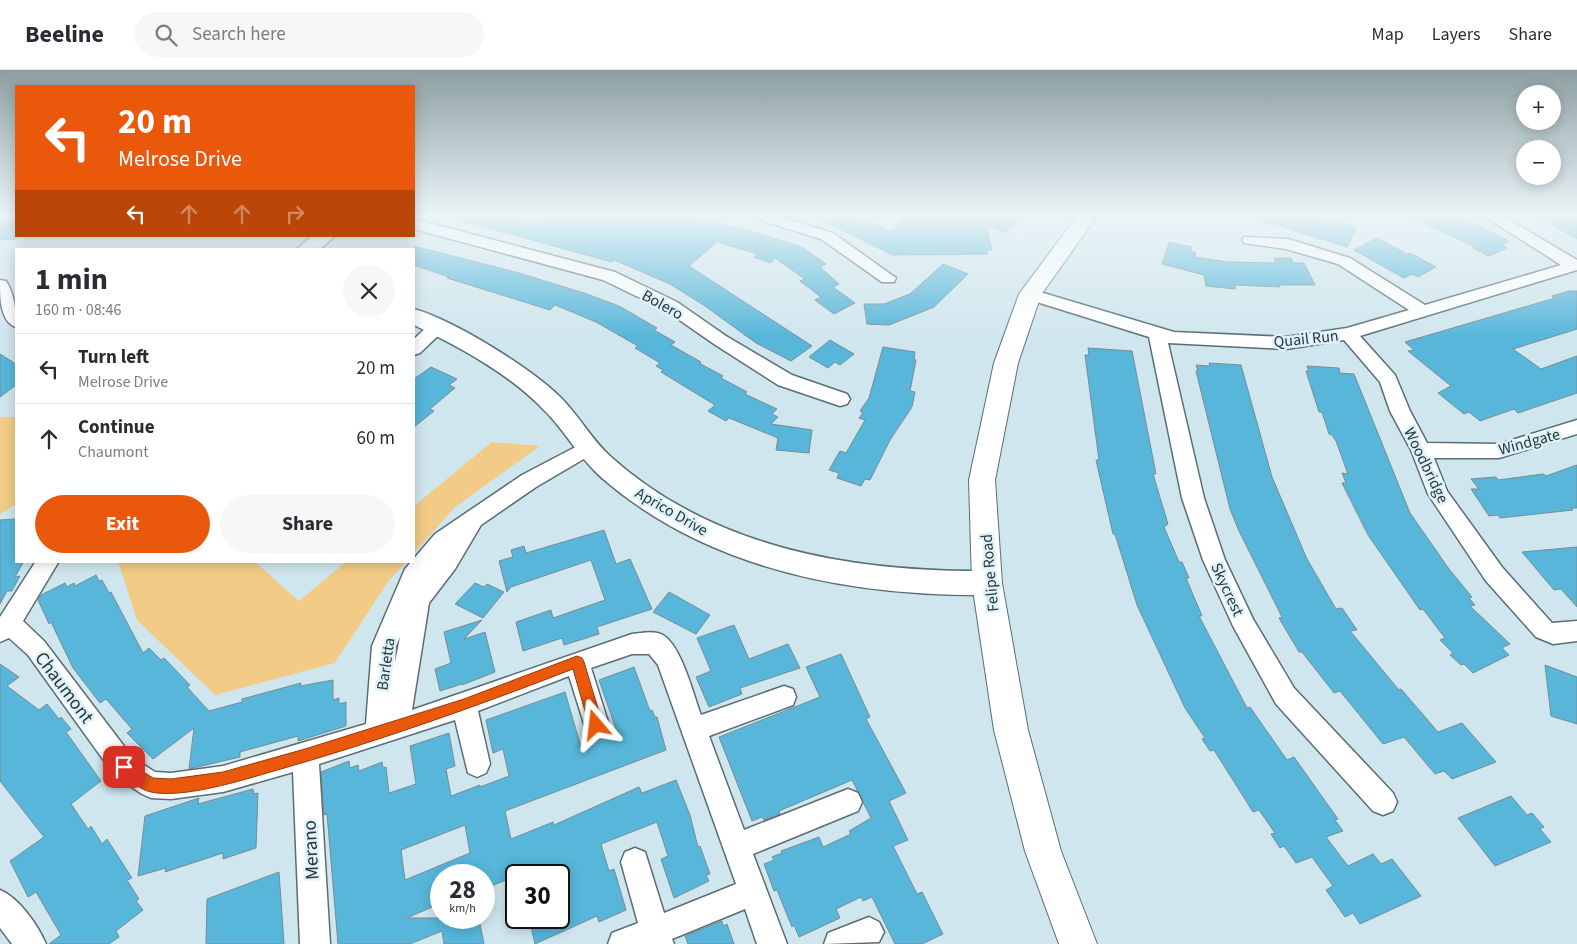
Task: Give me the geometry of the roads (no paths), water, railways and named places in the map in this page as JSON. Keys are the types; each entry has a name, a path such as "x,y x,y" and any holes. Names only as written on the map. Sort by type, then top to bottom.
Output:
{"main road":[{"name":"Felipe Road","path":"1057,257 1030,294 1006,363 982,480 987,583 1011,730 1043,850 1078,944"}],"street":[{"name":"Bolero","path":"537,257 609,276 671,306 720,340 785,380 840,399"},
{"path":"857,257 888,278"},
{"path":"1330,257 1344,261 1424,312"},
{"path":"1562,257 1575,265"},
{"name":"Quail Run","path":"1030,294 1173,338 1286,343 1348,334 1575,265"},
{"path":"0,272 0,280"},
{"path":"0,285 9,313 15,320"},
{"name":"Aprico Drive","path":"415,316 437,327 524,378 552,403 587,448 629,486 669,513 724,540 800,566 890,581 947,585 987,583"},
{"path":"415,348 437,327"},
{"name":"Skycrest","path":"1157,333 1193,498 1214,560 1242,618 1285,696 1383,802"},
{"name":"Woodbridge","path":"1348,334 1388,380 1400,411 1421,450 1438,494 1494,574 1538,626 1553,634 1577,631"},
{"name":"Windgate","path":"1421,450 1498,451 1577,428"},
{"name":"Barletta","path":"387,730 411,599 447,563 476,519 529,481 587,448"},
{"path":"4,628 47,563"},
{"name":"Chaumont","path":"4,628 36,648 124,767 151,785 171,786 223,779 305,756 464,705 577,662 632,644 655,643 668,659 694,730"},
{"path":"577,662 596,725"},
{"path":"772,944 754,890 694,730 784,697"},
{"path":"464,705 477,764"},
{"name":"Merano","path":"305,756 315,944"},
{"path":"737,847 848,802"},
{"path":"635,862 657,937"},
{"path":"623,944 657,937 754,890"},
{"path":"0,904 31,944"},
{"path":"839,944 869,932"}]}
